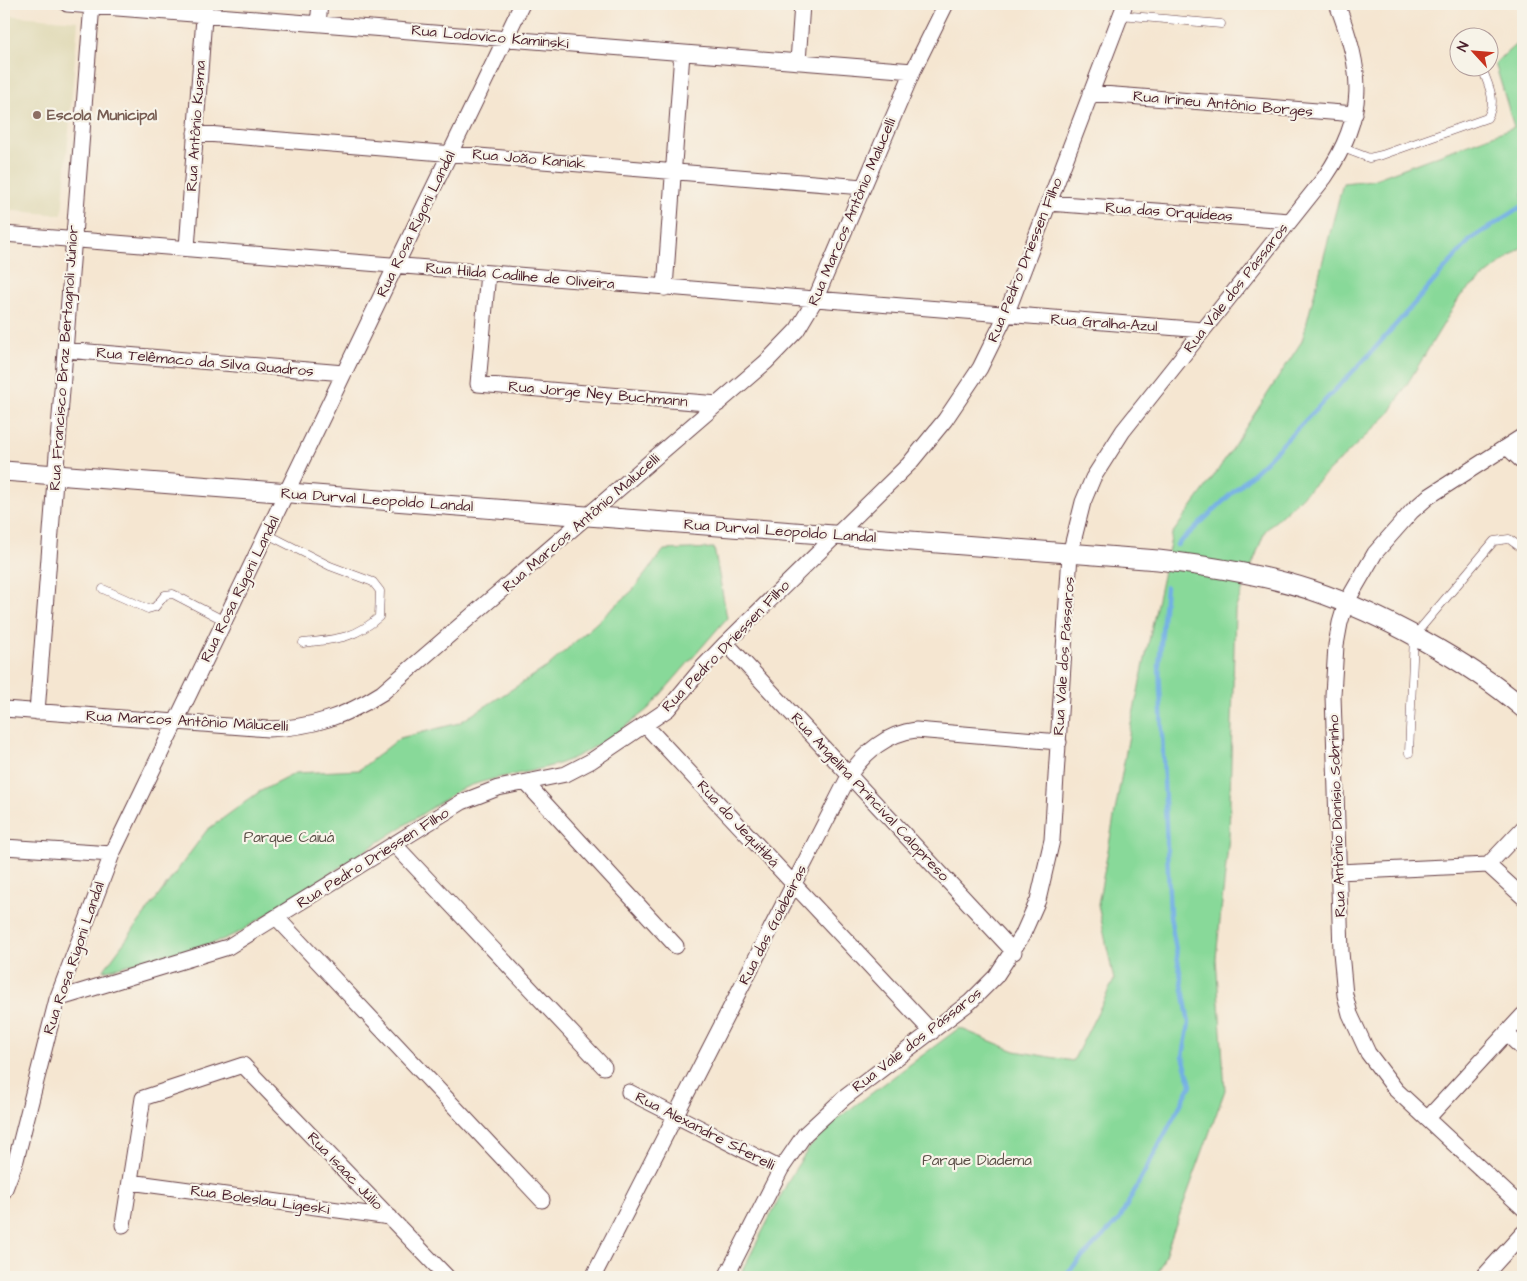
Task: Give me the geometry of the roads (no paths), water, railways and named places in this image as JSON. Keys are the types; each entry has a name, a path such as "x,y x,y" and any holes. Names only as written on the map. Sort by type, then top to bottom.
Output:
{"street":[{"name":"Rua Lodovico Kaminski","path":"67,4 205,9 318,24 913,71"},
{"path":"318,24 320,4"},
{"name":"Rua Rosa Rigoni Landal","path":"4,1191 16,1160 57,999 112,854 522,4"},
{"path":"798,62 802,4"},
{"name":"Rua Marcos Antônio Malucelli","path":"4,709 176,723 290,728 323,722 362,706 400,680 782,347 804,319 815,300 913,71 946,4"},
{"name":"Rua Vale dos Pássaros","path":"726,1277 781,1169 805,1134 865,1081 932,1032 985,988 1014,952 1038,900 1050,857 1070,554 1083,502 1106,455 1325,176 1343,148 1356,114 1358,82 1356,64 1337,4"},
{"name":"Rua Francisco Braz Bertagnoli Júnior","path":"37,712 92,5"},
{"name":"Rua Antônio Kusma","path":"187,248 205,9"},
{"name":"Rua Pedro Driessen Filho","path":"57,999 216,952 240,941 468,799 498,788 566,774 578,769 646,726 673,704 703,667 726,643 909,464 945,420 980,368 1006,315 1123,9"},
{"path":"665,288 682,53"},
{"name":"Rua Irineu Antônio Borges","path":"1090,92 1356,114"},
{"name":"Rua João Kaniak","path":"195,133 674,170 863,187"},
{"name":"Rua das Orquídeas","path":"1048,203 1290,221"},
{"name":"Rua Hilda Cadilhe de Oliveira","path":"4,234 1006,315"},
{"name":"Rua Jorge Ney Buchmann","path":"488,273 478,384 718,404"},
{"name":"Rua Gralha-Azul","path":"1006,315 1203,330"},
{"name":"Rua Telêmaco da Silva Quadros","path":"65,350 344,373"},
{"name":"Rua Antônio Dionísio Sobrinho","path":"1523,436 1442,487 1412,511 1375,553 1346,603 1336,645 1334,668 1342,973 1350,1014 1358,1035 1382,1073 1427,1119 1523,1208"},
{"path":"1507,447 1523,462"},
{"name":"Rua Durval Leopoldo Landal","path":"4,471 1158,560 1230,570 1294,585 1346,603 1414,636 1464,665 1523,708"},
{"name":"Rua Angelina Princival Calopreso","path":"726,643 1014,952"},
{"name":"Rua do Jequitibá","path":"646,726 932,1032"},
{"name":"Rua das Goiabeiras","path":"593,1277 849,776 864,756 891,737 904,731 927,730 1059,742"},
{"path":"526,783 676,946"},
{"path":"1338,872 1488,865 1523,828"},
{"path":"394,844 604,1067"},
{"path":"4,847 112,854"},
{"path":"1488,865 1523,897"},
{"path":"277,918 542,1200"},
{"path":"1427,1119 1523,1015"},
{"path":"1506,1033 1523,1049"},
{"name":"Rua Isaac Júlio","path":"130,1182 143,1098 244,1065 447,1277"},
{"name":"Rua Alexandre Sferelli","path":"629,1092 781,1169"},
{"path":"123,1225 130,1182"},
{"name":"Rua Boleslau Ligeski","path":"130,1182 390,1217"},
{"path":"1483,1277 1523,1233"}],"lane":[{"path":"1123,9 1221,24"},
{"path":"1343,148 1369,158 1488,118 1493,109 1493,97 1486,78"},
{"path":"267,534 330,566 373,582 380,591 379,617 369,626 351,636 303,643"},
{"path":"1409,753 1414,636 1494,541 1509,538 1523,550"},
{"path":"103,589 148,609 155,607 165,595 173,594 225,621"}],"waterway":[{"path":"1177,545 1266,461 1369,355 1471,239 1523,206"},
{"path":"1063,1277 1119,1220 1191,1085 1183,1056 1189,1023 1170,916 1159,665 1166,587"}],"place":[{"name":"Escola Municipal","path":"37,115"}],"park label":[{"name":"Parque Caiuá","path":"289,837"},
{"name":"Parque Diadema","path":"977,1160"}]}
